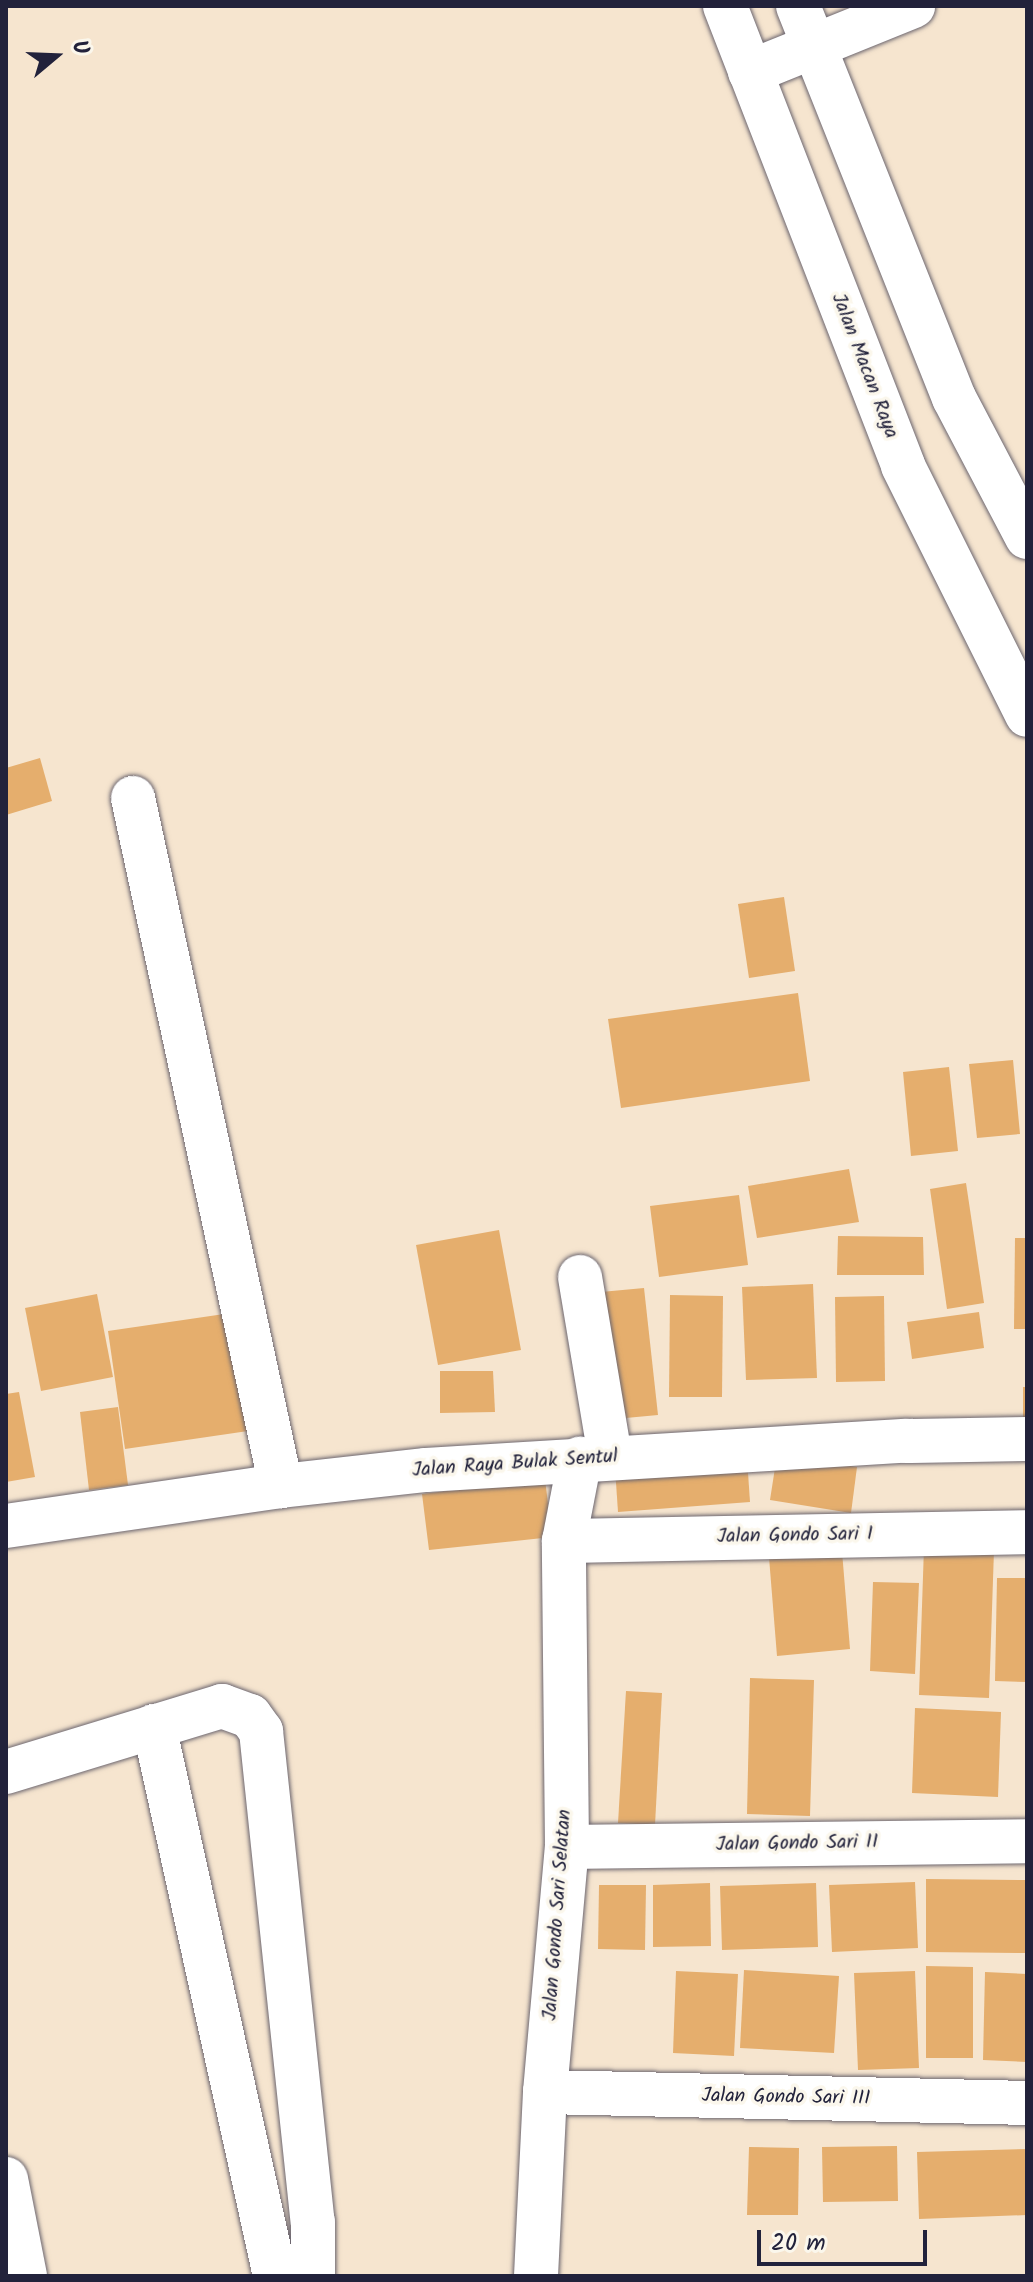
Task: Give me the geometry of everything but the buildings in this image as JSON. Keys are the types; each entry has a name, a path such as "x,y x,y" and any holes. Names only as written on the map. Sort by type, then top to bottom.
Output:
{"street":[{"path":"750,72 806,26 913,6"},
{"name":"Jalan Macan Raya","path":"730,7 750,72 903,466 1027,715"},
{"path":"806,26 954,398 1027,537"},
{"path":"133,798 281,1486"},
{"path":"580,1277 595,1458"},
{"name":"Jalan Raya Bulak Sentul","path":"6,1526 281,1486 595,1458 1027,1439"},
{"name":"Jalan Gondo Sari Selatan","path":"536,2276 545,2092 567,1847 564,1541 595,1458"},
{"name":"Jalan Gondo Sari I","path":"564,1541 1027,1532"},
{"path":"6,1772 222,1706 250,1716 261,1731 313,2222 313,2276"},
{"path":"154,1726 275,2276"},
{"name":"Jalan Gondo Sari II","path":"567,1847 1027,1841"},
{"name":"Jalan Gondo Sari III","path":"545,2092 1027,2103"},
{"path":"6,2179 18,2270"}]}
